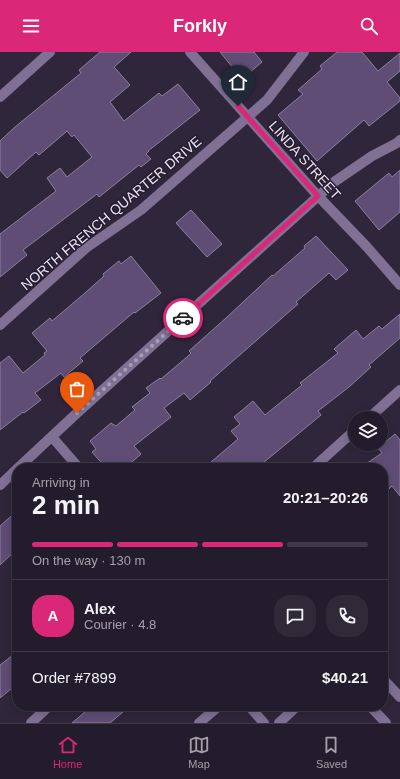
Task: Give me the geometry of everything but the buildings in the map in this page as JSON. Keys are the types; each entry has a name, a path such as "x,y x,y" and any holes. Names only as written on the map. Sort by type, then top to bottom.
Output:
{"street":[{"path":"0,97 50,52"},
{"name":"LINDA STREET","path":"190,52 318,196 367,247 400,285"},
{"name":"NORTH FRENCH QUARTER DRIVE","path":"0,325 86,248 141,210 267,100 304,52"},
{"path":"24,463 334,182 372,156 400,140"},
{"path":"377,411 400,390"},
{"path":"319,463 348,436"},
{"path":"52,437 75,463"},
{"path":"0,485 12,474"},
{"path":"388,684 400,697"},
{"path":"30,723 43,711"},
{"path":"199,723 213,711"},
{"path":"254,711 264,723"},
{"path":"279,723 292,711"},
{"path":"375,711 386,723"}],"way so far":[{"path":"77,413 183,318"}],"route":[{"path":"183,318 318,196 238,106"}]}
